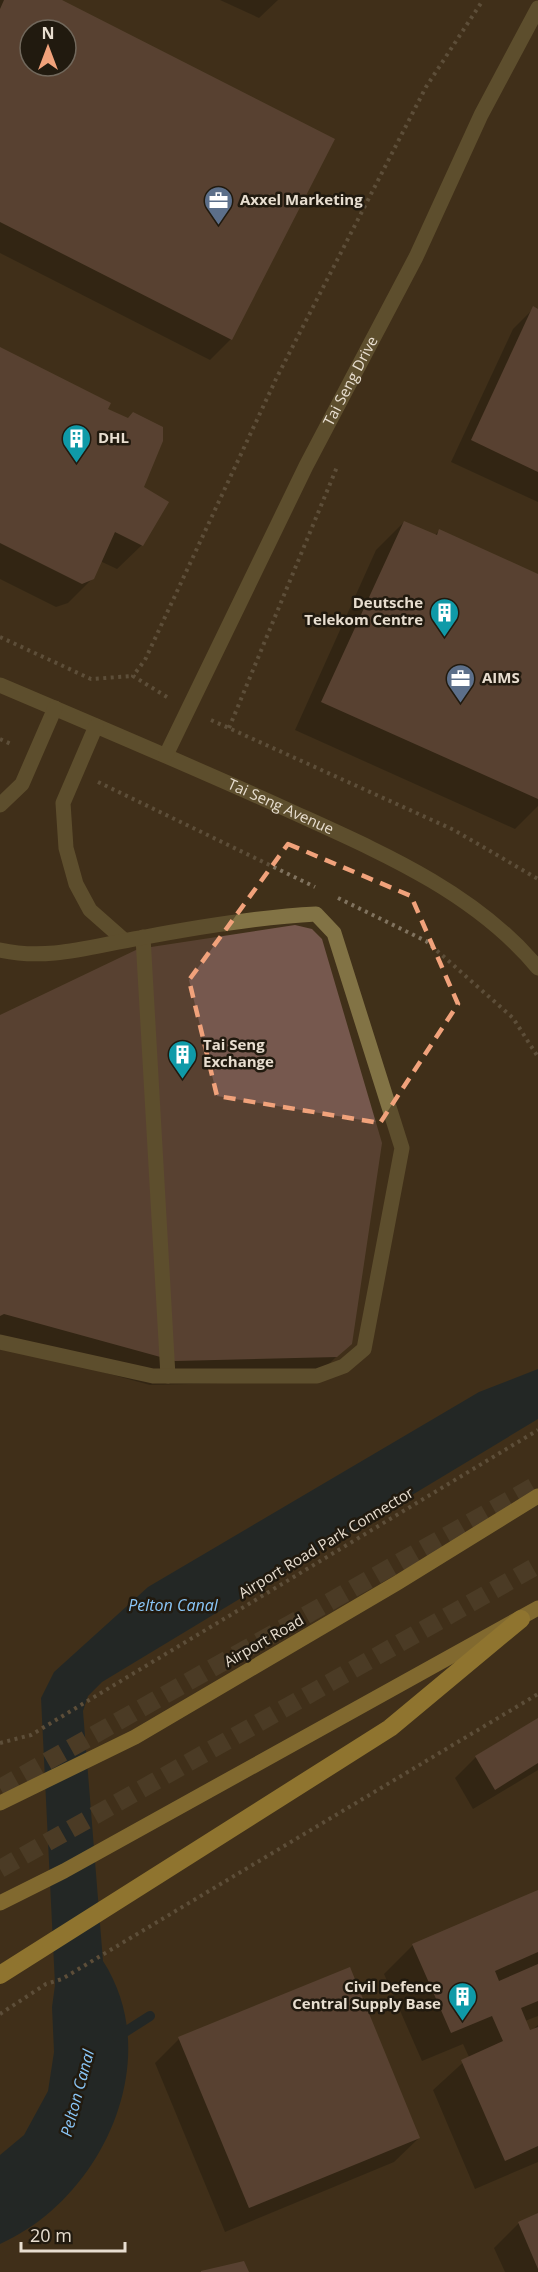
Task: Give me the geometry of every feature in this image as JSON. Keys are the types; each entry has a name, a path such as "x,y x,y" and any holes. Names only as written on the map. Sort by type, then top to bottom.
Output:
{"highway":[{"path":"0,1975 390,1728 521,1619"}],"main road":[{"name":"Airport Road","path":"0,1803 135,1737 397,1583 538,1496"},
{"path":"0,1903 74,1866 538,1608"}],"street":[{"name":"Tai Seng Drive","path":"166,755 306,466 416,257 482,115 538,8"},
{"name":"Tai Seng Avenue","path":"0,686 166,755 355,841 430,880 486,916 538,968"},
{"path":"0,805 22,784 55,708"},
{"path":"96,726 63,803 66,848 76,884 90,910 124,940"},
{"path":"0,950 66,954 124,940 284,916 316,914 334,933 402,1148 364,1349 344,1366 317,1376 153,1376 0,1342"},
{"path":"143,937 168,1376"}],"path":[{"path":"133,676 145,660 261,409 421,98 483,0"},
{"path":"0,638 91,679 133,676 188,710 454,830 538,879"},
{"path":"0,739 35,754"},
{"path":"77,771 320,890"},
{"path":"331,895 426,941 513,1018 538,1057"},
{"name":"Airport Road Park Connector","path":"0,1743 31,1735 538,1430"},
{"path":"0,2014 46,1984 62,1979 538,1694"}],"highlighted area":[{"path":"288,844 411,896 458,1004 380,1123 217,1096 189,980"}],"water":[{"name":"Pelton Canal","path":"538,1369 538,1419 102,1682 88,1696 83,1711 103,1961 121,2000 128,2041 125,2082 113,2123 94,2161 68,2195 36,2223 0,2244 0,2155 24,2135 48,2091 54,2052 52,2007 55,1985 41,1698 54,1672 148,1587 479,1392"}],"building":[{"path":"4,0 62,0 335,139 232,340 0,222 0,9"},
{"path":"533,306 538,309 538,472 471,440"},
{"name":"DHL","path":"0,347 111,403 108,409 128,418 133,412 163,427 163,441 144,487 169,502 143,546 115,532 94,579 82,584 0,543"},
{"name":"Deutsche Telekom Centre","path":"404,521 437,535 439,529 538,574 538,799 321,702"},
{"name":"Tai Seng Exchange","path":"295,925 312,929 322,939 382,1143 352,1344 337,1357 175,1361 4,1314 0,1316 0,1015 138,949"},
{"path":"538,1718 538,1763 495,1790 475,1756"},
{"name":"Civil Defence Central Supply Base","path":"538,1890 538,1952 495,1971 499,1981 538,1964 538,2001 521,2008 530,2030 538,2027 538,2146 505,2161 461,2060 503,2041 492,2016 451,2033 412,1944"},
{"path":"350,1967 420,2138 249,2208 178,2037"},
{"path":"538,2213 538,2269 518,2222"},
{"path":"244,2261 249,2272 201,2272 201,2271"}],"waterway":[{"path":"117,2037 150,2016"}],"tunnel":[{"path":"0,1788 538,1484"},
{"path":"0,1869 538,1565"}],"place":[{"name":"Axxel Marketing","path":"219,226"},
{"name":"DHL","path":"77,464"},
{"name":"Deutsche Telekom Centre","path":"444,638"},
{"name":"AIMS","path":"461,704"},
{"name":"Tai Seng Exchange","path":"182,1080"},
{"name":"Civil Defence Central Supply Base","path":"462,2022"}]}
